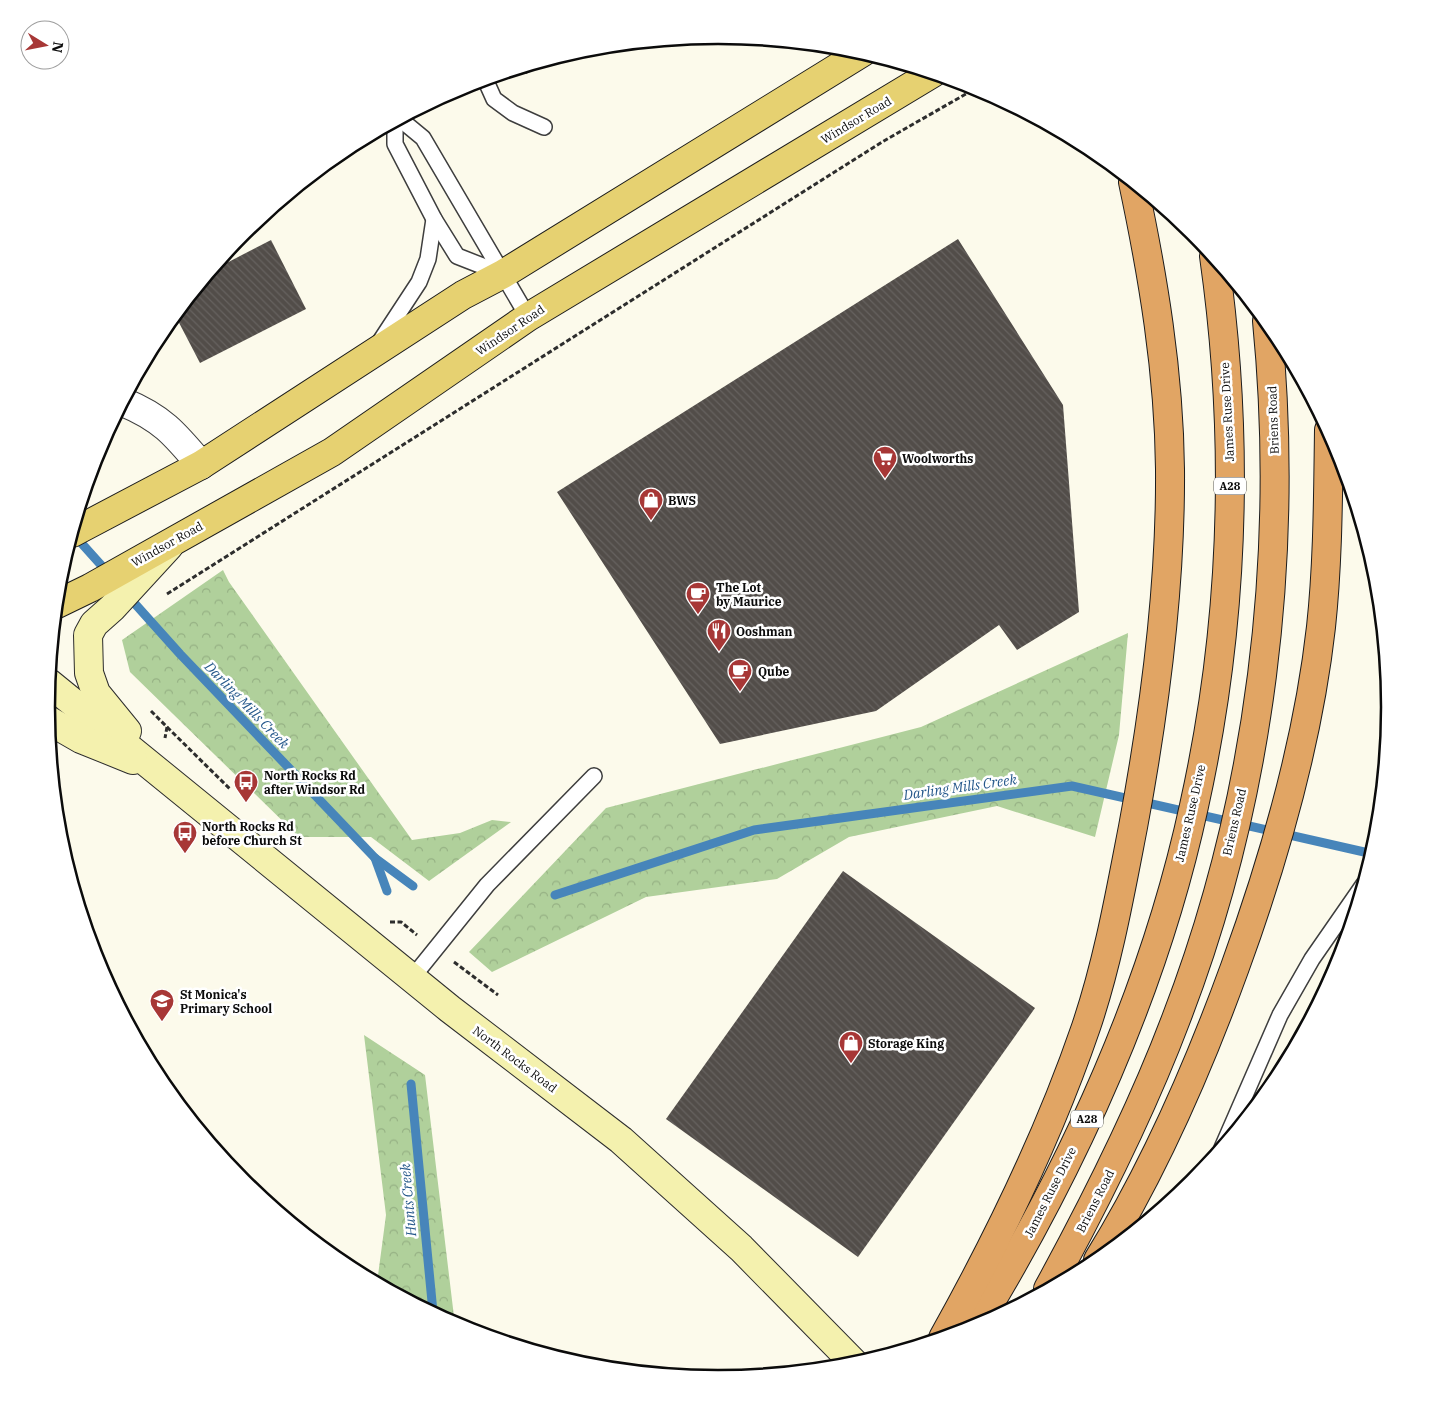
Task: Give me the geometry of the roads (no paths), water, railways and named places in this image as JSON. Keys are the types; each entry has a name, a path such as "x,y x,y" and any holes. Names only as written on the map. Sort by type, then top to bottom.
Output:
{"highway":[{"path":"947,1329 978,1274 1049,1124 1086,1024 1102,974 1122,885 1154,703 1168,550 1170,468 1161,351 1145,240 1135,191"},
{"name":"James Ruse Drive","path":"982,1315 1024,1242 1098,1095 1138,993 1170,896 1194,806 1211,716 1224,621 1230,457 1228,390 1215,268"},
{"name":"Briens Road","path":"1054,1279 1088,1215 1136,1116 1177,1018 1214,907 1237,815 1255,727 1271,595 1274,541 1274,430 1268,336"},
{"path":"1107,1244 1168,1132 1210,1036 1253,917 1281,826 1303,738 1316,663 1324,590 1328,447"}],"main road":[{"path":"80,529 134,503 201,464 463,295 503,274 854,57"},
{"name":"Windsor Road","path":"64,600 165,547 332,452 528,317 926,77"},
{"path":"160,771 96,693 89,673 88,635 94,624 112,608 165,547"},
{"name":"North Rocks Road","path":"56,688 160,771 412,978 621,1140 741,1248 849,1358"},
{"name":"North Rocks Road","path":"56,724 81,739 160,771"}],"street":[{"path":"129,405 154,416 171,429 201,464"}],"lane":[{"path":"488,85 494,99 513,114 544,127"},
{"path":"405,123 423,138 528,317"},
{"path":"395,129 395,144 434,219 457,256 503,274"},
{"path":"371,354 419,282 428,259 434,219"},
{"path":"412,978 487,885 594,776"},
{"path":"1231,1128 1280,1015 1312,959 1352,901"}],"waterway":[{"name":"Darling Mills Creek","path":"77,538 110,575"},
{"name":"Darling Mills Creek","path":"128,596 180,654 375,858 413,886"},
{"name":"Darling Mills Creek","path":"555,895 754,830 1072,786 1365,852"},
{"name":"Hunts Creek","path":"375,858 387,891"},
{"name":"Hunts Creek","path":"411,1084 432,1305"}],"place":[{"name":"Woolworths","path":"885,479"},
{"name":"BWS","path":"651,521"},
{"name":"The Lot by Maurice","path":"698,615"},
{"name":"Ooshman","path":"719,652"},
{"name":"Qube","path":"740,692"},
{"name":"North Rocks Rd after Windsor Rd","path":"246,803"},
{"name":"North Rocks Rd before Church St","path":"185,854"},
{"name":"St Monica's Primary School","path":"162,1022"},
{"name":"Storage King","path":"851,1064"}]}
